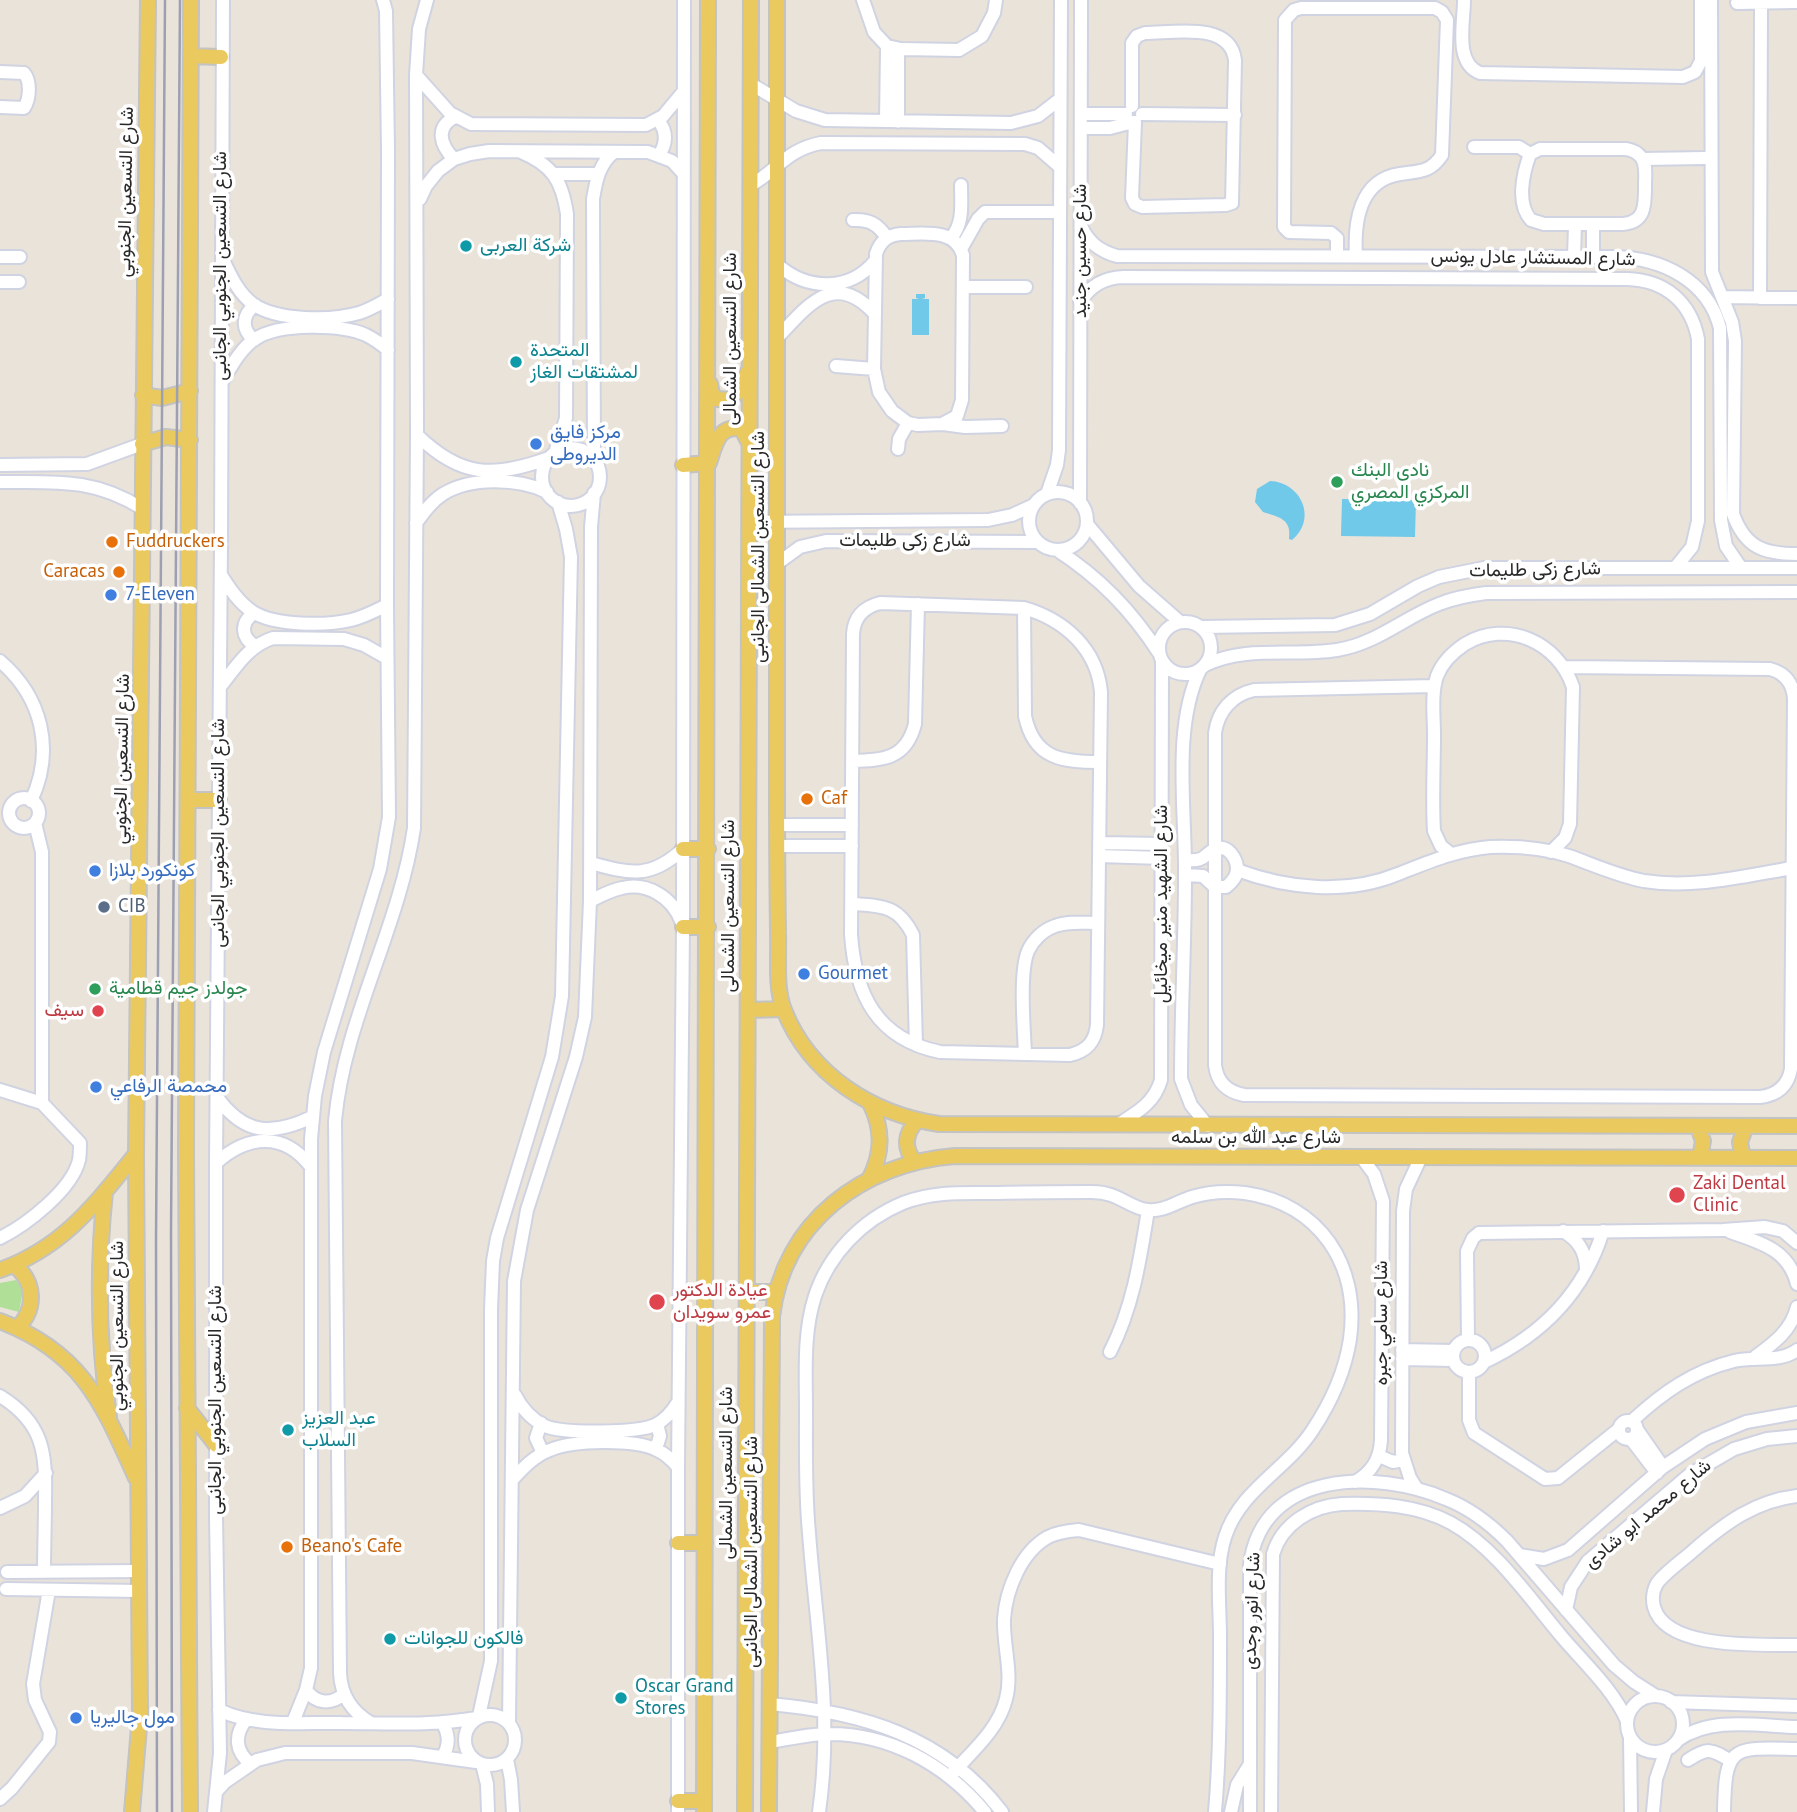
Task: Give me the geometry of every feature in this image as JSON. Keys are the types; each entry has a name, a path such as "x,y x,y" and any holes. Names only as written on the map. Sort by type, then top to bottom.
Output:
{"main road":[{"name":"شارع التسعين الجنوبي","path":"132,1812 139,1715 136,1154 148,0"},
{"path":"190,1812 187,1408 191,0"},
{"name":"شارع التسعين الشمالى","path":"704,1807 708,0"},
{"name":"شارع التسعين الشمالى","path":"745,1812 751,0"},
{"name":"شارع التسعين الشمالى الجانبى","path":"777,0 779,994"},
{"path":"191,56 221,57"},
{"path":"708,379 712,394 717,399 730,400 739,391 750,365"},
{"path":"143,395 162,398 190,391"},
{"path":"683,465 709,463 719,435 725,429 742,429 750,444"},
{"path":"142,444 166,437 190,440"},
{"path":"188,800 219,800"},
{"path":"683,849 708,849"},
{"path":"683,927 708,927"},
{"name":"شارع عبد الله بن سلمه","path":"779,994 797,1035 816,1061 844,1087 870,1102 917,1121 958,1125 1797,1126"},
{"path":"748,1010 784,1009"},
{"path":"869,1180 877,1161 880,1141 878,1121 870,1102"},
{"path":"915,1162 908,1150 907,1136 917,1121"},
{"path":"1743,1158 1740,1142 1746,1126"},
{"path":"1699,1127 1703,1141 1700,1158"},
{"path":"7,1267 45,1248 74,1227 136,1154"},
{"name":"شارع عبد الله بن سلمه","path":"775,1292 783,1269 814,1222 842,1195 869,1180 915,1162 941,1157 1797,1158"},
{"path":"105,1192 100,1246 99,1310 109,1417"},
{"path":"7,1267 27,1279 32,1299 29,1312 17,1328"},
{"path":"747,1292 775,1292"},
{"name":"شارع التسعين الشمالى الجانبى","path":"769,1812 772,1317 775,1292"},
{"path":"0,1321 36,1338 71,1364 99,1398 138,1482"},
{"path":"187,1408 216,1444"},
{"path":"746,1527 771,1529"},
{"path":"678,1543 705,1543"},
{"path":"745,1775 769,1775"},
{"path":"678,1807 704,1807"}],"street":[{"name":"شارع التسعين الجنوبي الجانبى","path":"214,1812 220,1753 216,1163 223,0"},
{"path":"293,1722 306,1690 310,1668 312,1117 324,1052 380,869 389,817 386,24 383,0"},
{"path":"371,1723 358,1714 344,1694 340,1673 335,1121 345,1060 403,883 414,828 418,202 416,75 419,29 427,0"},
{"path":"863,0 874,32 893,47 959,50 982,36 995,13 996,0"},
{"name":"شارع حسين جنيد","path":"1048,494 1059,450 1061,0"},
{"name":"شارع حسين جنيد","path":"1080,503 1081,0"},
{"path":"1464,0 1465,60 1474,71 1683,77 1695,72 1701,61 1701,0"},
{"path":"1711,0 1712,272 1732,322 1735,341 1733,514 1739,529 1749,541 1763,550 1779,554 1797,554"},
{"path":"1737,3 1797,2"},
{"path":"1760,3 1760,298"},
{"path":"678,1807 678,1402 683,927 682,4"},
{"path":"1337,256 1337,238 1331,233 1289,232 1284,227 1284,20 1301,8 1435,8 1442,12 1447,20 1442,155 1435,165 1425,171 1396,174 1380,181 1367,193 1359,208 1356,256"},
{"path":"1145,33 1212,33 1226,39 1234,52 1234,199 1229,205 1142,207 1135,204 1132,198 1134,116 1132,43 1137,36 1145,33"},
{"path":"892,122 893,47"},
{"path":"0,72 24,73 28,80 27,102 24,108 0,107"},
{"path":"416,75 456,117 471,124 640,125 658,120 683,92"},
{"path":"751,84 796,111 825,120 1011,123 1038,116 1060,99"},
{"path":"1081,114 1235,115"},
{"path":"1081,128 1110,128 1134,116"},
{"path":"454,159 444,149 441,137 445,124 456,117"},
{"path":"658,120 664,129 665,140 659,155"},
{"path":"821,143 819,130 825,120"},
{"path":"1011,123 1011,143"},
{"path":"751,185 764,178 798,149 821,143 1025,144 1038,148 1060,167"},
{"path":"1474,147 1519,147 1530,154"},
{"path":"1540,149 1626,149 1635,152 1642,159 1645,169 1645,204 1640,217 1629,223 1537,224 1526,215 1523,208 1523,186 1530,154 1540,149"},
{"path":"418,202 426,186 454,159 489,151 648,152 672,161 683,173"},
{"path":"521,152 537,159 553,174 565,197 567,214 566,418 542,474 547,492"},
{"path":"509,1723 513,1305 517,1257 527,1210 585,1017 591,863 591,527 594,493 600,476 594,459 593,199 598,174 606,159 614,152"},
{"path":"1642,159 1705,158"},
{"path":"553,174 598,174"},
{"path":"951,238 961,218 961,185"},
{"path":"942,424 957,416 961,408 961,249 985,212 1060,212"},
{"path":"853,220 873,222 887,238"},
{"path":"1574,257 1575,224"},
{"path":"1593,224 1593,257"},
{"name":"شارع المستشار عادل يونس","path":"1081,226 1091,243 1117,256 1615,257 1650,261 1682,275 1707,299 1718,318 1721,339 1722,533 1726,546 1741,568"},
{"path":"961,249 951,238 942,234 901,233 887,238 878,248 875,261 874,369 879,392 884,402 900,419 908,423 957,427 1002,426"},
{"path":"222,256 235,284 256,306 276,315 338,317 368,310 388,299"},
{"path":"1167,256 1167,278"},
{"path":"0,257 20,257"},
{"path":"1614,279 1615,257"},
{"path":"779,266 806,282 826,289 850,288 875,261"},
{"name":"شارع المستشار عادل يونس","path":"1080,302 1093,286 1113,277 1638,279 1660,285 1682,302 1696,325 1698,339 1698,521 1692,547 1675,568"},
{"path":"0,282 19,282"},
{"path":"963,287 1026,287"},
{"path":"850,288 875,314"},
{"path":"779,335 826,289"},
{"path":"1723,297 1797,298"},
{"path":"254,340 247,334 244,318 248,310 256,306"},
{"path":"221,382 245,347 279,329 344,329 365,335 388,350"},
{"path":"836,366 874,369"},
{"path":"898,449 902,430 908,423"},
{"path":"417,435 444,459 477,471 510,470 565,448 576,448 594,459"},
{"path":"0,466 87,464 142,444"},
{"path":"0,482 86,485 118,494 143,509"},
{"path":"416,523 442,495 465,485 509,483 529,486 547,492 558,502 571,557 561,1006 551,1057 497,1238 493,1261 491,1661 478,1717 467,1727 464,1740 467,1752 479,1763 487,1784 488,1812"},
{"path":"1057,550 1069,548 1079,541 1087,524 1080,503 1062,492 1048,494 1034,505 1029,522 1038,542 1082,566 1112,592 1144,629 1161,658 1167,667 1180,674 1203,667 1210,655 1208,635 1200,627 1187,622 1167,628 1160,640 1161,658"},
{"path":"558,502 574,505 589,499 594,493"},
{"name":"شارع زكى طليمات","path":"750,522 988,520 1012,515 1034,505"},
{"path":"1087,524 1139,586 1180,622"},
{"name":"شارع زكى طليمات","path":"778,563 800,547 826,541 1038,542"},
{"name":"شارع زكى طليمات","path":"1200,627 1335,625 1370,614 1418,586 1444,576 1484,568 1797,568"},
{"path":"221,575 241,603 254,613 286,622 330,623 364,616 387,605"},
{"path":"1444,576 1452,600"},
{"name":"شارع زكى طليمات","path":"1203,667 1219,658 1243,653 1317,652 1354,647 1452,600 1486,593 1797,592"},
{"path":"852,761 889,757 899,751 913,733 918,604"},
{"path":"873,605 1024,608 1045,615 1080,641 1093,660 1101,692 1097,1026 1093,1042 1079,1053 1070,1055 940,1052 916,1045 894,1034 882,1024 866,999 854,961 853,634 856,619 866,608 873,605"},
{"path":"1024,608 1025,716 1030,732 1041,748 1059,759 1068,762 1100,762"},
{"path":"254,613 248,617 243,630 249,642 255,646"},
{"path":"1451,854 1441,846 1434,831 1434,686 1439,672 1451,655 1468,642 1488,635 1508,634 1527,638 1545,647 1564,667 1573,687 1571,816 1565,838 1551,852"},
{"path":"220,687 255,646 283,637 334,638 363,645 387,658"},
{"name":"شارع الشهيد منير ميخائيل","path":"1161,658 1161,1080"},
{"path":"0,661 27,690 37,710 43,732 43,768 32,800 38,811 35,823 42,852 41,1103"},
{"name":"شارع الشهيد منير ميخائيل","path":"1203,667 1188,698 1183,729 1185,875 1181,1079 1191,1105 1208,1126"},
{"path":"1434,686 1254,690 1237,697 1226,706 1216,726 1216,1070 1222,1084 1232,1092 1244,1095 1772,1095 1788,1080 1791,1069 1792,687 1786,677 1776,670 1764,668 1564,667"},
{"path":"567,760 591,761"},
{"path":"32,800 22,799 13,803 5,818 26,828 35,823"},
{"path":"777,825 852,825"},
{"path":"777,846 852,846"},
{"path":"1237,870 1285,884 1335,887 1383,879 1451,854 1506,847 1551,852 1629,878 1665,883 1710,882 1792,868"},
{"path":"591,863 615,870 642,873 664,864 683,849"},
{"path":"1185,860 1202,859 1216,849 1225,849 1236,860 1237,870 1226,887 1215,887 1203,876 1185,875"},
{"path":"1099,850 1162,851"},
{"path":"590,901 620,888 647,888 670,903 683,927"},
{"path":"852,904 884,906 906,922 913,934 916,1045"},
{"path":"1025,1054 1024,973 1028,950 1035,940 1055,926 1098,922"},
{"path":"324,1052 345,1060"},
{"path":"1117,1125 1153,1099 1161,1080 1170,1084 1181,1079"},
{"path":"0,1090 41,1103 80,1143 79,1162 65,1186 47,1206 26,1223 0,1238"},
{"path":"217,1097 237,1121 250,1127 277,1130 312,1117"},
{"path":"216,1163 237,1147 272,1141 295,1150 311,1167"},
{"path":"522,1155 542,1162"},
{"name":"شارع سامي جبره","path":"1417,1489 1404,1460 1403,1212 1410,1178 1421,1157"},
{"name":"شارع سامي جبره","path":"1362,1158 1378,1182 1382,1210 1379,1456"},
{"path":"819,1812 825,1712 806,1491 807,1344 810,1314 832,1260 857,1231 888,1210 924,1196 942,1193 1104,1192 1137,1208 1148,1210 1164,1209 1194,1197 1218,1192 1243,1193 1278,1202 1310,1221 1329,1240 1340,1258 1348,1282 1351,1309 1350,1339 1343,1365 1320,1419 1297,1451 1256,1487 1228,1528 1220,1564 1220,1740 1215,1812"},
{"path":"1382,1210 1393,1208 1403,1212"},
{"path":"1110,1352 1130,1306 1137,1281 1148,1210"},
{"path":"1468,1339 1467,1251 1473,1238 1486,1231 1774,1228 1797,1243"},
{"path":"1723,1230 1776,1250 1792,1269 1797,1284"},
{"path":"1563,1231 1579,1243 1586,1262 1586,1272"},
{"path":"1453,1355 1459,1369 1475,1371 1484,1362 1525,1340 1543,1326 1574,1292 1586,1272 1603,1231"},
{"path":"1755,1357 1782,1336 1797,1307"},
{"path":"312,1328 336,1328"},
{"path":"1453,1355 1461,1341 1474,1340 1484,1349 1484,1362"},
{"path":"1633,1430 1656,1398 1694,1375 1735,1361 1755,1357 1781,1357 1797,1350"},
{"path":"1402,1355 1453,1355"},
{"path":"1469,1372 1469,1420 1474,1433 1545,1479 1558,1478 1619,1429 1623,1422 1633,1430 1660,1470"},
{"path":"513,1393 521,1408 541,1423 563,1430 643,1429 670,1415 678,1402"},
{"path":"0,1396 24,1414 34,1427 43,1449 46,1473 44,1572"},
{"name":"شارع محمد ابو شادى","path":"1519,1555 1544,1559 1556,1556 1574,1545 1686,1450 1725,1430 1767,1417 1797,1413"},
{"path":"541,1423 536,1438 543,1453"},
{"path":"656,1449 660,1436 657,1424"},
{"name":"شارع محمد ابو شادى","path":"1566,1610 1571,1587 1588,1561 1703,1465 1750,1443 1797,1436"},
{"path":"512,1480 535,1458 563,1445 629,1443 656,1449 678,1467"},
{"path":"1354,1482 1371,1470 1379,1456 1393,1462 1404,1460"},
{"path":"0,1508 25,1496 46,1473"},
{"name":"شارع انور وجدى","path":"1250,1812 1250,1564 1253,1547 1267,1517 1283,1503 1315,1487 1354,1482 1417,1489 1448,1499 1478,1517 1494,1528 1519,1555 1614,1665 1656,1696"},
{"path":"1797,1496 1756,1506 1723,1524 1658,1581 1653,1597 1653,1605 1661,1620 1675,1630 1697,1639 1721,1643 1797,1645"},
{"path":"1283,1503 1298,1519"},
{"name":"شارع انور وجدى","path":"1271,1812 1272,1565 1276,1544 1284,1532 1298,1519 1318,1508 1375,1504 1420,1511 1466,1532 1492,1556 1600,1681 1616,1700 1627,1721"},
{"path":"1466,1532 1478,1517"},
{"path":"954,1771 988,1735 1002,1711 1008,1685 1004,1619 1007,1599 1024,1562 1037,1546 1049,1537 1079,1530 1220,1564"},
{"path":"1574,1545 1588,1561"},
{"path":"3,1593 8,1584 3,1569 44,1572 140,1571"},
{"path":"74,1572 74,1590"},
{"path":"3,1593 49,1590 140,1591"},
{"path":"0,1799 49,1742 50,1732 35,1700 33,1684 49,1590"},
{"path":"306,1690 313,1699 324,1702 335,1701 344,1694"},
{"path":"1631,1812 1630,1737 1627,1721 1633,1706 1640,1700 1656,1696 1671,1702 1797,1706"},
{"path":"1671,1702 1681,1715 1682,1732 1678,1740"},
{"path":"770,1704 825,1712 894,1730 928,1745 991,1809"},
{"path":"1715,1725 1713,1716 1718,1704"},
{"path":"215,1792 251,1764 271,1755 412,1753 495,1765 507,1759 515,1741 515,1734 509,1723 498,1715 442,1723 293,1722 246,1720 219,1710"},
{"path":"246,1720 239,1730 238,1746 251,1764"},
{"path":"442,1723 447,1731 448,1742 443,1756"},
{"path":"1630,1737 1641,1749 1658,1753 1696,1729 1715,1725 1797,1727"},
{"path":"770,1742 825,1734 848,1735 893,1745 954,1771"},
{"path":"1724,1812 1725,1776 1731,1761 1738,1753 1750,1749 1797,1749"},
{"path":"1653,1812 1656,1779 1666,1750"},
{"path":"1688,1760 1709,1750 1731,1761"},
{"path":"507,1759 513,1812"},
{"path":"1231,1812 1237,1785 1250,1763"}],"green space":[{"path":"16,1280 23,1290 19,1312 0,1307 0,1283"}],"water":[{"path":"916,294 925,294 922,299 929,299 929,335 912,335 912,299 919,299"},
{"path":"1270,481 1290,488 1302,503 1304,522 1292,540 1289,539 1286,523 1279,517 1263,512 1255,502 1257,489"},
{"path":"1342,499 1416,500 1415,537 1341,536"}],"railway":[{"path":"157,1812 156,1239 165,0"},
{"path":"172,1812 171,1229 180,0"}],"place":[{"name":"شركة العربى","path":"466,246"},
{"name":"المتحدة لمشتقات الغاز","path":"516,362"},
{"name":"مركز فايق الديروطى","path":"536,444"},
{"name":"نادي البنك المركزي المصري","path":"1337,482"},
{"name":"Fuddruckers","path":"112,542"},
{"name":"Caracas","path":"119,572"},
{"name":"7-Eleven","path":"111,595"},
{"name":"Caf","path":"807,799"},
{"name":"كونكورد بلازا","path":"95,871"},
{"name":"CIB","path":"104,907"},
{"name":"Gourmet","path":"804,974"},
{"name":"جولدز جيم قطامية","path":"95,989"},
{"name":"سيف","path":"98,1011"},
{"name":"محمصة الرفاعي","path":"96,1087"},
{"name":"Zaki Dental Clinic","path":"1677,1195"},
{"name":"عيادة الدكتور عمرو سويدان","path":"657,1302"},
{"name":"عبد العزيز السلاب","path":"288,1430"},
{"name":"Beano's Cafe","path":"287,1547"},
{"name":"فالكون للجوانات","path":"390,1639"},
{"name":"Oscar Grand Stores","path":"621,1698"},
{"name":"مول جاليريا","path":"76,1718"}]}
